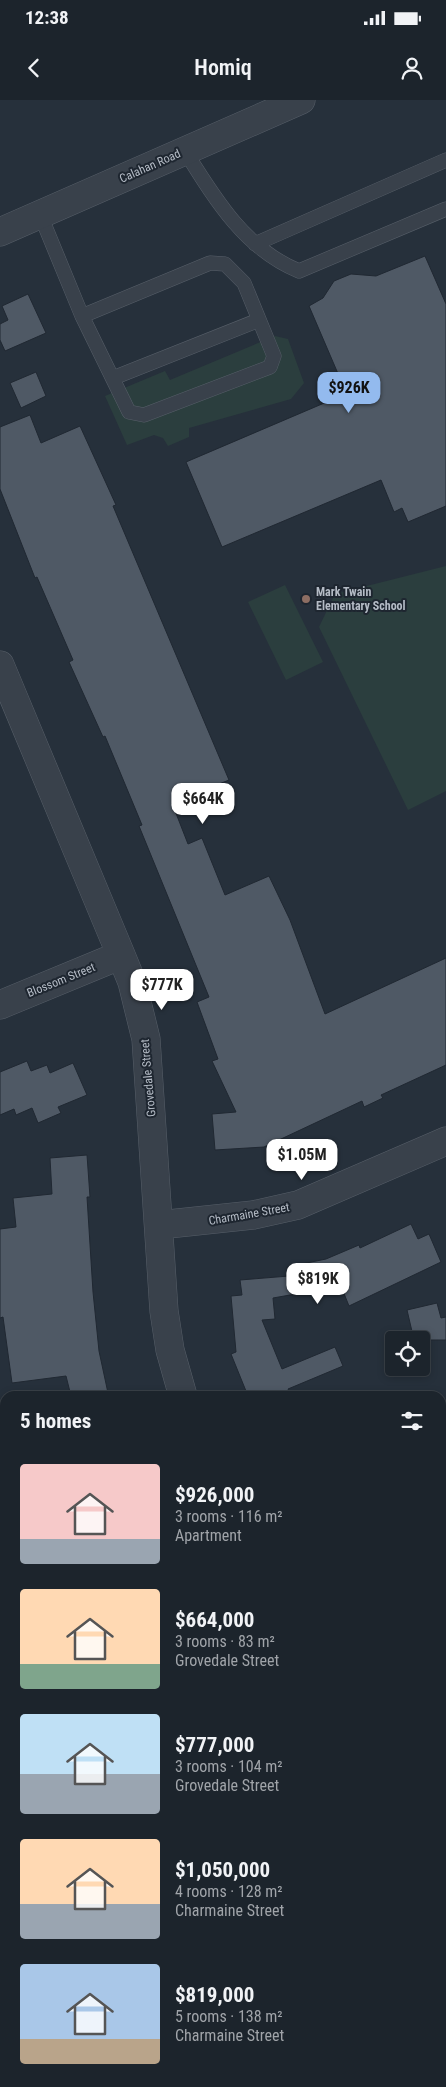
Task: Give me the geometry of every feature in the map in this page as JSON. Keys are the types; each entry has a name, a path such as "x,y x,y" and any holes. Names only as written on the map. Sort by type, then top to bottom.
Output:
{"street":[{"name":"Calahan Road","path":"0,232 301,100"},
{"name":"Grovedale Street","path":"0,665 132,982 146,1039 164,1311 170,1350 182,1391"},
{"name":"Blossom Street","path":"0,1005 122,955"},
{"name":"Charmaine Street","path":"159,1225 236,1218 298,1205 446,1140"}],"lane":[{"path":"185,151 227,215 254,244 282,264 299,271 446,208"},
{"path":"254,244 446,160"},
{"path":"40,214 82,316 129,412 144,415 270,367 274,356 244,283 225,264 210,263 82,316"},
{"path":"113,378 259,320"}],"shaded area":[{"path":"275,336 288,339 304,383 291,399 189,428 189,437 168,446 163,438 154,435 127,445 105,396 165,371 170,380"},
{"path":"446,566 446,791 408,810 319,627 335,594"},
{"path":"285,585 323,662 286,680 248,602"}],"building":[{"path":"425,256 446,304 446,506 408,522 402,508 394,512 381,480 222,547 186,462 343,395 339,384 342,383 309,306 323,298 334,281 351,274 376,276"},
{"path":"28,294 46,333 5,351 0,340 0,324 8,320 2,306"},
{"path":"36,372 46,396 21,408 10,383"},
{"path":"30,415 41,443 80,426 116,505 113,506 229,780 172,803 188,844 202,838 225,895 269,876 290,920 325,1014 446,958 446,1065 381,1095 383,1098 364,1107 362,1101 264,1147 215,1150 212,1114 236,1112 212,1061 218,1059 197,1002 209,997 139,826 142,825 105,736 103,737 69,662 73,660 37,577 35,578 0,489 0,427"},
{"path":"27,1061 31,1071 47,1065 50,1073 73,1063 87,1095 58,1107 61,1113 38,1123 32,1108 16,1115 14,1109 0,1115 0,1072"},
{"path":"87,1155 90,1197 87,1197 93,1292 99,1351 108,1391 70,1391 66,1376 12,1383 3,1317 0,1318 0,1229 16,1227 13,1198 52,1194 50,1158"},
{"path":"411,1224 418,1239 429,1234 441,1262 349,1306 341,1286 273,1298 275,1319 262,1320 282,1369 335,1347 343,1366 288,1389 289,1391 246,1391 231,1354 236,1352 231,1296 242,1295 240,1280 289,1276 287,1267 326,1259 359,1245 360,1248"},
{"path":"437,1303 441,1318 446,1317 446,1340 430,1340 430,1331 412,1331 407,1310"}],"place":[{"name":"Mark Twain Elementary School","path":"306,599"}]}
